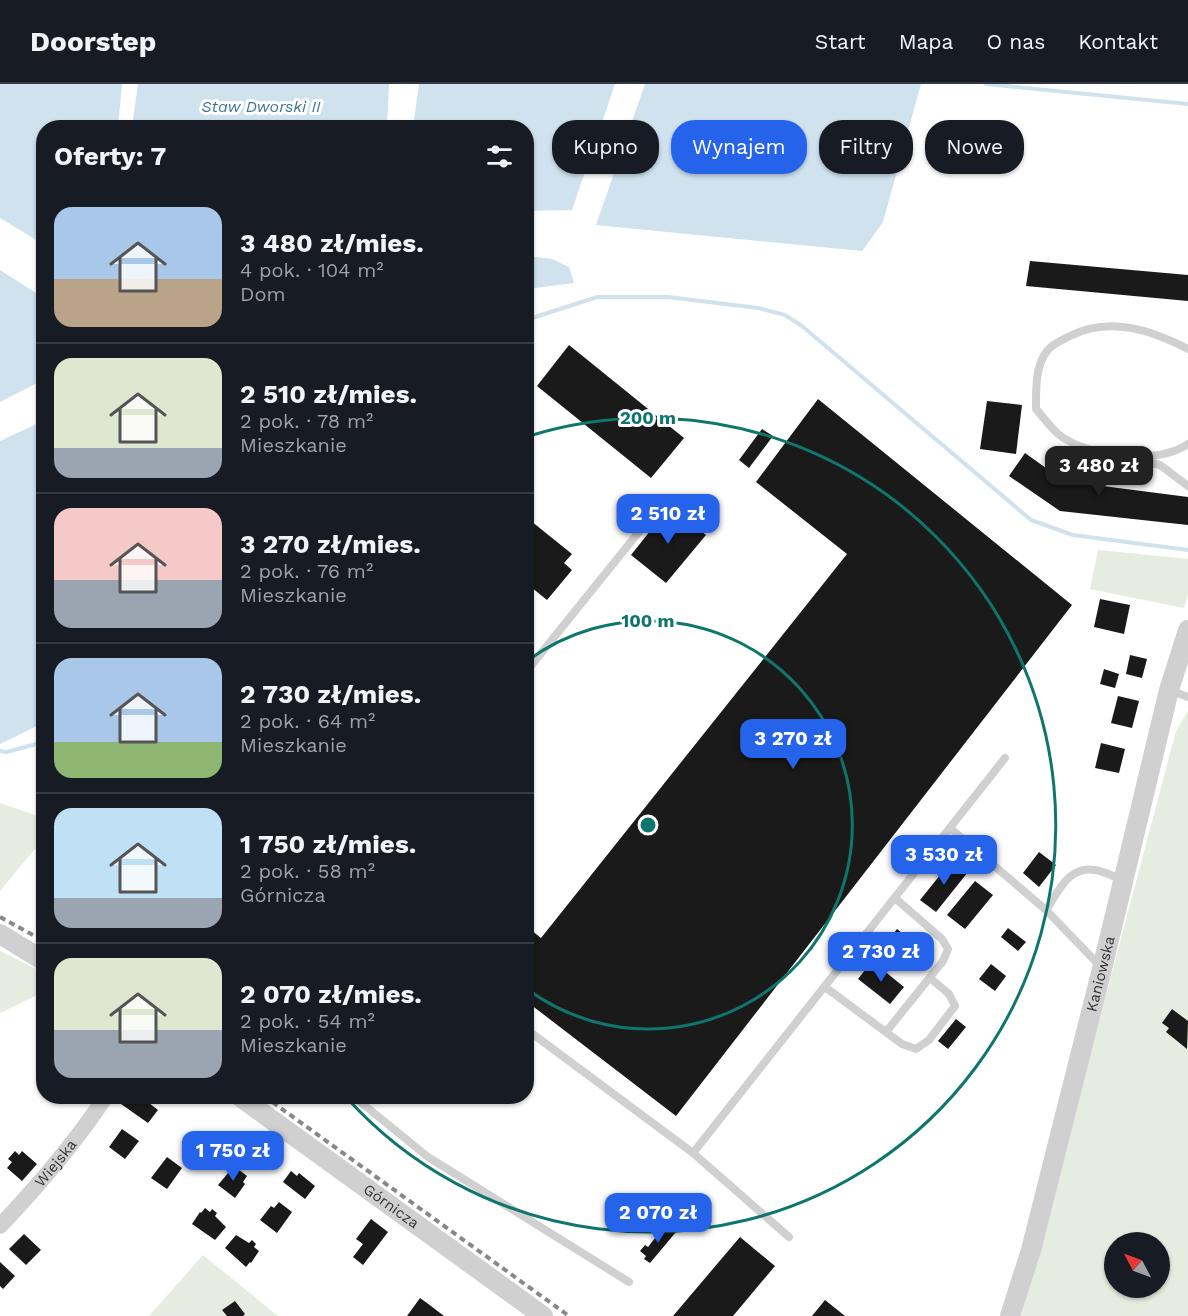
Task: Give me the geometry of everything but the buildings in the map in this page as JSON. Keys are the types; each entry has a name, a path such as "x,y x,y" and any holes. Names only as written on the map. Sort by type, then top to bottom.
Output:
{"street":[{"name":"Kaniowska","path":"1010,1316 1031,1250 1169,690 1188,630"},
{"path":"0,934 36,956"},
{"name":"Wiejska","path":"0,1226 30,1194 88,1124 101,1104"},
{"name":"Górnicza","path":"250,1104 543,1316"}],"lane":[{"path":"1188,349 1148,330 1121,326 1085,328 1060,341 1047,351 1038,371 1036,409 1060,436 1076,444 1160,465 1188,486"},
{"path":"1128,457 1177,451 1188,444"},
{"path":"534,662 642,528"},
{"path":"1169,690 1188,697"},
{"path":"693,1153 1005,758"},
{"path":"950,828 1046,910 1102,969"},
{"path":"1046,910 1070,874 1083,870 1097,870 1124,880"},
{"path":"886,1032 943,961 948,949 942,939 895,898"},
{"path":"825,987 902,1044 916,1049 929,1040 955,1006 949,994 930,978"},
{"path":"534,1035 693,1153 789,1237"},
{"path":"363,1104 428,1157 629,1282"}],"shaded area":[{"path":"1098,550 1188,559 1188,595 1184,608 1090,589"},
{"path":"1188,711 1188,1316 1021,1316 1176,731"},
{"path":"0,803 36,815 36,847 0,891"},
{"path":"0,951 36,969 36,995 0,1013"},
{"path":"203,1255 278,1316 149,1316"}],"water":[{"path":"0,84 122,84 119,120 36,120 36,240 0,218"},
{"name":"Staw Dworski II","path":"138,84 389,84 387,120 133,120"},
{"path":"419,84 615,84 603,120 552,120 552,174 584,174 572,210 534,211 534,120 414,120"},
{"path":"645,84 921,84 911,120 819,120 819,174 896,174 883,222 862,251 596,225 614,174 659,174 659,120 632,120"},
{"path":"534,257 552,259 569,267 574,283 534,288"},
{"path":"0,270 36,293 36,384 0,402"},
{"path":"36,424 36,726 0,744 0,441"}],"waterway":[{"path":"986,84 1188,104"},
{"path":"534,317 597,297 668,297 758,308 785,315 802,326 1031,520 1073,535 1188,550"},
{"path":"0,751 6,752 36,744"}],"railway":[{"path":"0,917 36,937"},
{"path":"275,1104 569,1316"}]}
